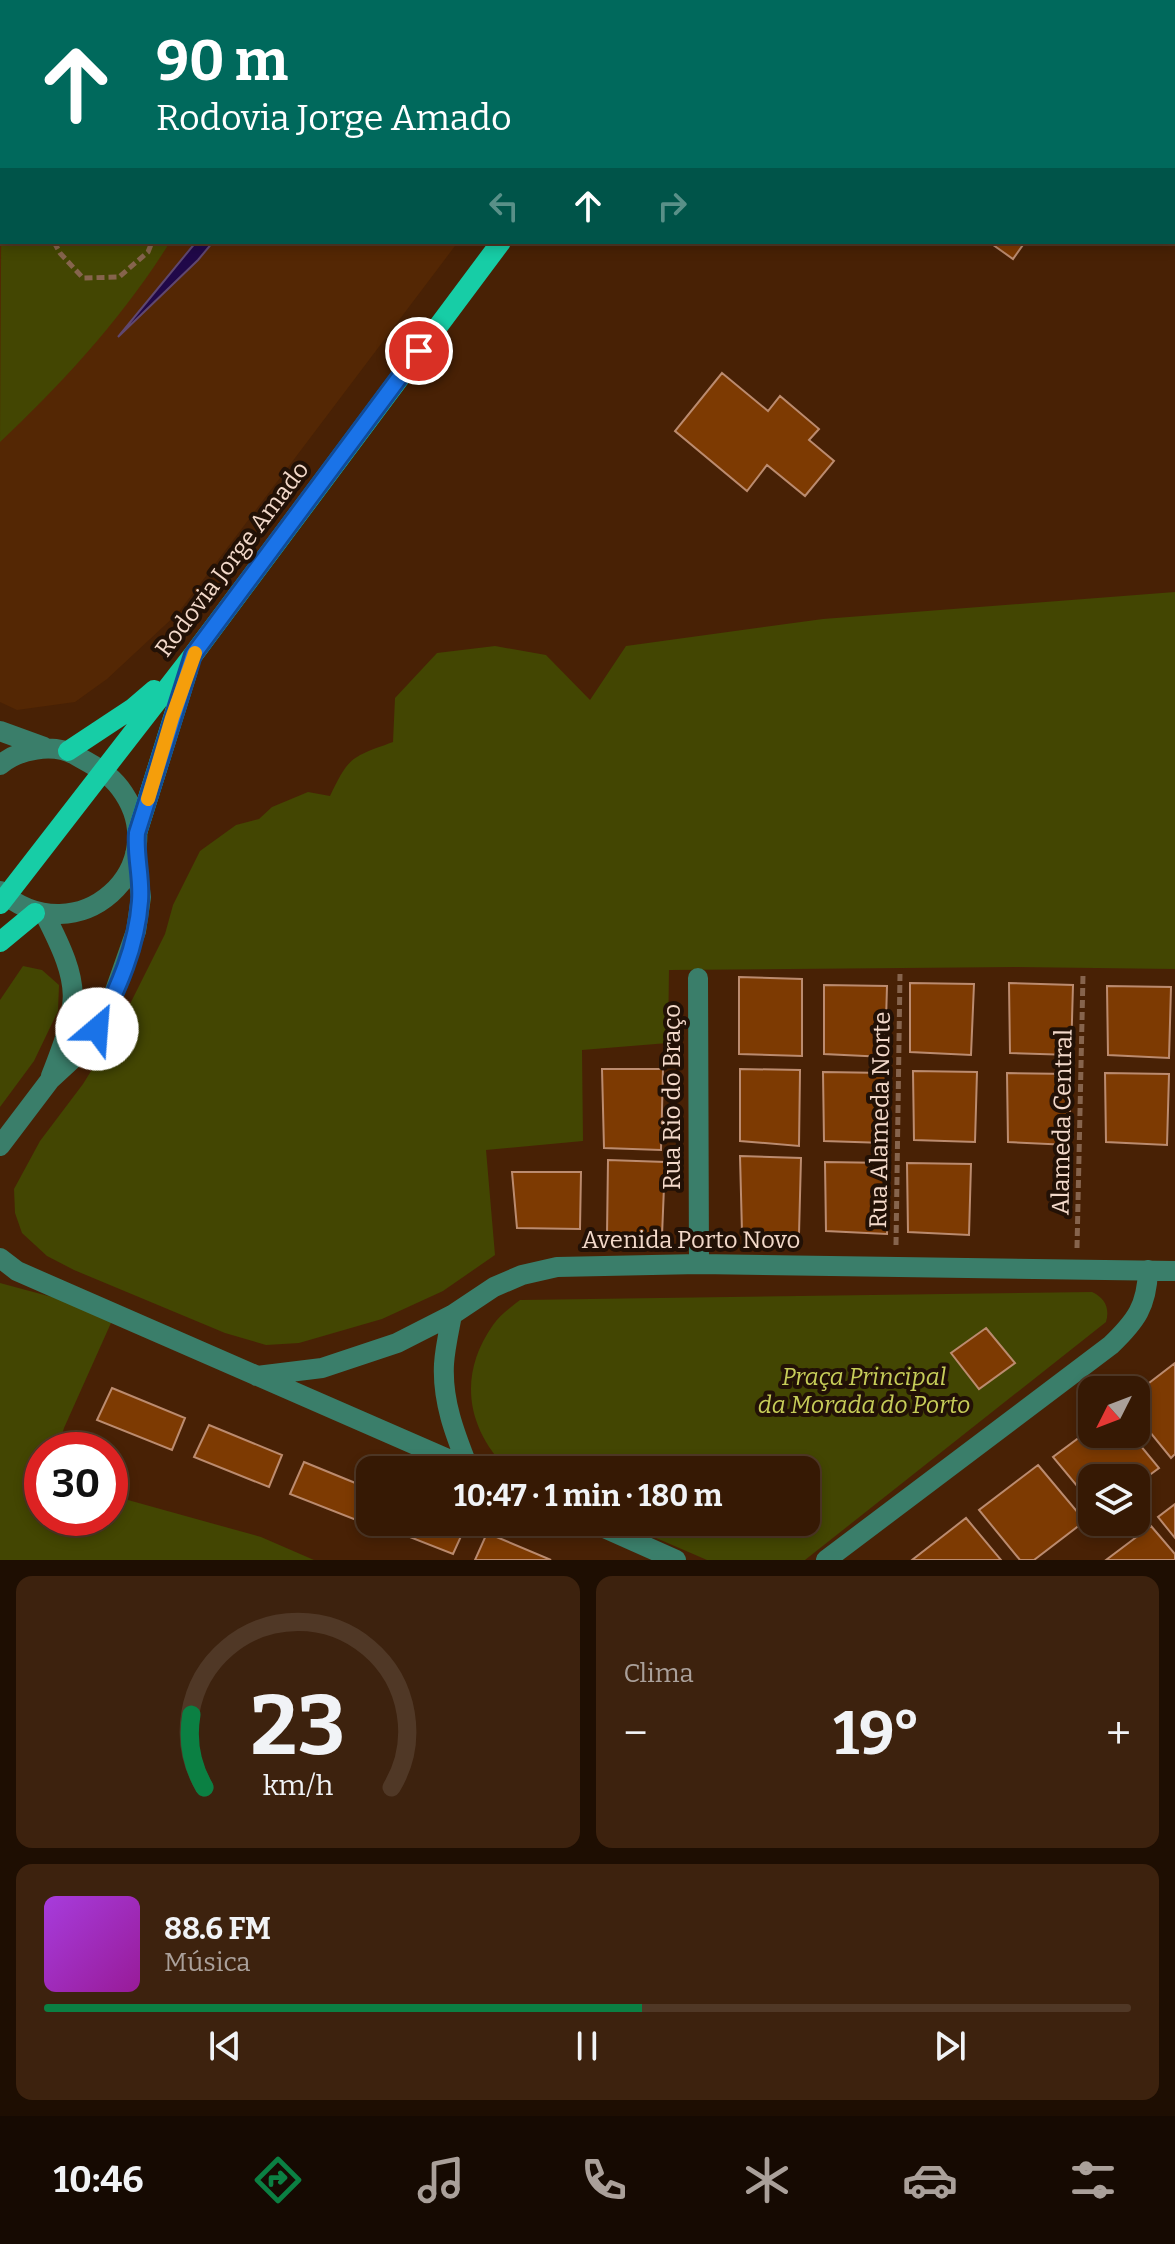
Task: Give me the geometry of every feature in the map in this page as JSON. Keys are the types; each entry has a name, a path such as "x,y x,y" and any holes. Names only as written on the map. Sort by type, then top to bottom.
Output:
{"main road":[{"name":"Rodovia Jorge Amado","path":"2,897 193,655 500,244"},
{"path":"58,750 133,708 193,655"},
{"path":"136,843 193,655"},
{"path":"0,942 40,914"}],"street":[{"path":"0,731 58,750 102,770 120,788 132,809 141,897 136,931 126,965 97,1029 76,1056 50,1080 0,1146"},
{"path":"0,765 27,751 58,750"},
{"path":"2,897 40,914 75,914 102,902 123,881 136,843"},
{"path":"40,914 62,948 71,974 75,1002 70,1027 50,1080"},
{"name":"Rua Rio do Braço","path":"698,978 699,1264"},
{"path":"0,1258 17,1271 441,1456"},
{"name":"Avenida Porto Novo","path":"257,1376 322,1368 397,1343 452,1315 494,1287 522,1275 557,1267 699,1264 1175,1271"},
{"path":"826,1560 1129,1329 1140,1312 1147,1291 1148,1270"},
{"path":"452,1315 444,1364 446,1401 453,1430 465,1456"},
{"path":"622,1536 676,1560"}],"path":[{"path":"55,244 83,278 119,277 148,252 151,244"},
{"name":"Rua Alameda Norte","path":"896,1266 900,974"},
{"name":"Alameda Central","path":"1076,1269 1083,975"}],"shaded area":[{"path":"0,244 456,244 178,613 107,679 75,702 17,710 0,702"},
{"path":"194,244 211,244 198,260 118,337"}],"green space":[{"path":"1,244 169,244 133,296 91,348 0,442"},
{"path":"1175,592 1175,969 669,970 668,1043 582,1050 583,1141 486,1150 495,1255 443,1291 382,1319 299,1343 266,1345 225,1333 74,1270 47,1256 22,1233 15,1213 14,1189 40,1141 83,1084 119,1026 165,934 173,905 200,851 236,825 259,819 272,807 308,792 330,796 347,765 360,755 393,742 395,698 437,653 495,646 546,655 590,700 626,646 823,619"},
{"path":"23,966 42,970 59,985 58,1011 34,1061 0,1107 0,1000"},
{"path":"0,1283 115,1314 63,1432 24,1432 24,1536 128,1536 128,1500 261,1537 314,1560 0,1560"},
{"name":"Praça Principal da Morada do Porto","path":"1092,1292 1100,1297 1107,1312 1106,1322 805,1560 707,1560 651,1536 820,1536 820,1456 496,1456 476,1418 471,1382 482,1344 496,1321 520,1300"}],"building":[{"path":"992,244 1024,244 1013,259"},
{"path":"722,373 768,411 780,396 819,429 809,440 834,461 805,496 767,465 747,491 675,431"},
{"path":"739,977 802,979 802,1056 739,1054"},
{"path":"910,983 974,984 971,1055 910,1052"},
{"path":"1009,983 1073,985 1071,1055 1010,1053"},
{"path":"824,985 887,986 885,1057 824,1054"},
{"path":"1107,986 1171,987 1169,1058 1108,1055"},
{"path":"602,1069 663,1069 661,1150 604,1148"},
{"path":"740,1069 800,1070 799,1146 740,1141"},
{"path":"913,1071 977,1072 975,1142 914,1140"},
{"path":"823,1072 887,1073 885,1143 824,1141"},
{"path":"1007,1073 1071,1074 1069,1145 1008,1142"},
{"path":"1105,1073 1169,1074 1167,1145 1106,1142"},
{"path":"740,1156 801,1158 799,1234 742,1232"},
{"path":"608,1160 665,1162 662,1236 607,1235"},
{"path":"825,1162 889,1163 887,1234 826,1231"},
{"path":"907,1163 971,1164 969,1235 908,1232"},
{"path":"512,1172 581,1172 580,1229 517,1228"},
{"path":"986,1328 1015,1363 979,1389 951,1353"},
{"path":"1175,1363 1175,1454 1171,1458 1150,1432 1150,1382"},
{"path":"112,1388 185,1418 172,1450 97,1420"},
{"path":"209,1425 282,1455 269,1487 194,1457"},
{"path":"1078,1438 1078,1448 1143,1448 1159,1468 1150,1475 1150,1464 1078,1464 1078,1487 1053,1457"},
{"path":"304,1462 356,1483 356,1520 290,1494"},
{"path":"1038,1465 1078,1513 1078,1526 1034,1560 1020,1560 979,1510"},
{"path":"1175,1504 1175,1538 1158,1517"},
{"path":"966,1518 1001,1560 912,1560"},
{"path":"1150,1527 1175,1554 1175,1560 1106,1560 1138,1536 1150,1536"},
{"path":"407,1536 461,1536 453,1554"},
{"path":"486,1536 494,1536 551,1560 475,1560"}],"slow traffic":[{"path":"148,799 195,653"}],"route":[{"path":"97,1029 126,965 136,931 141,897 135,854 137,833 193,655 419,351"}]}
